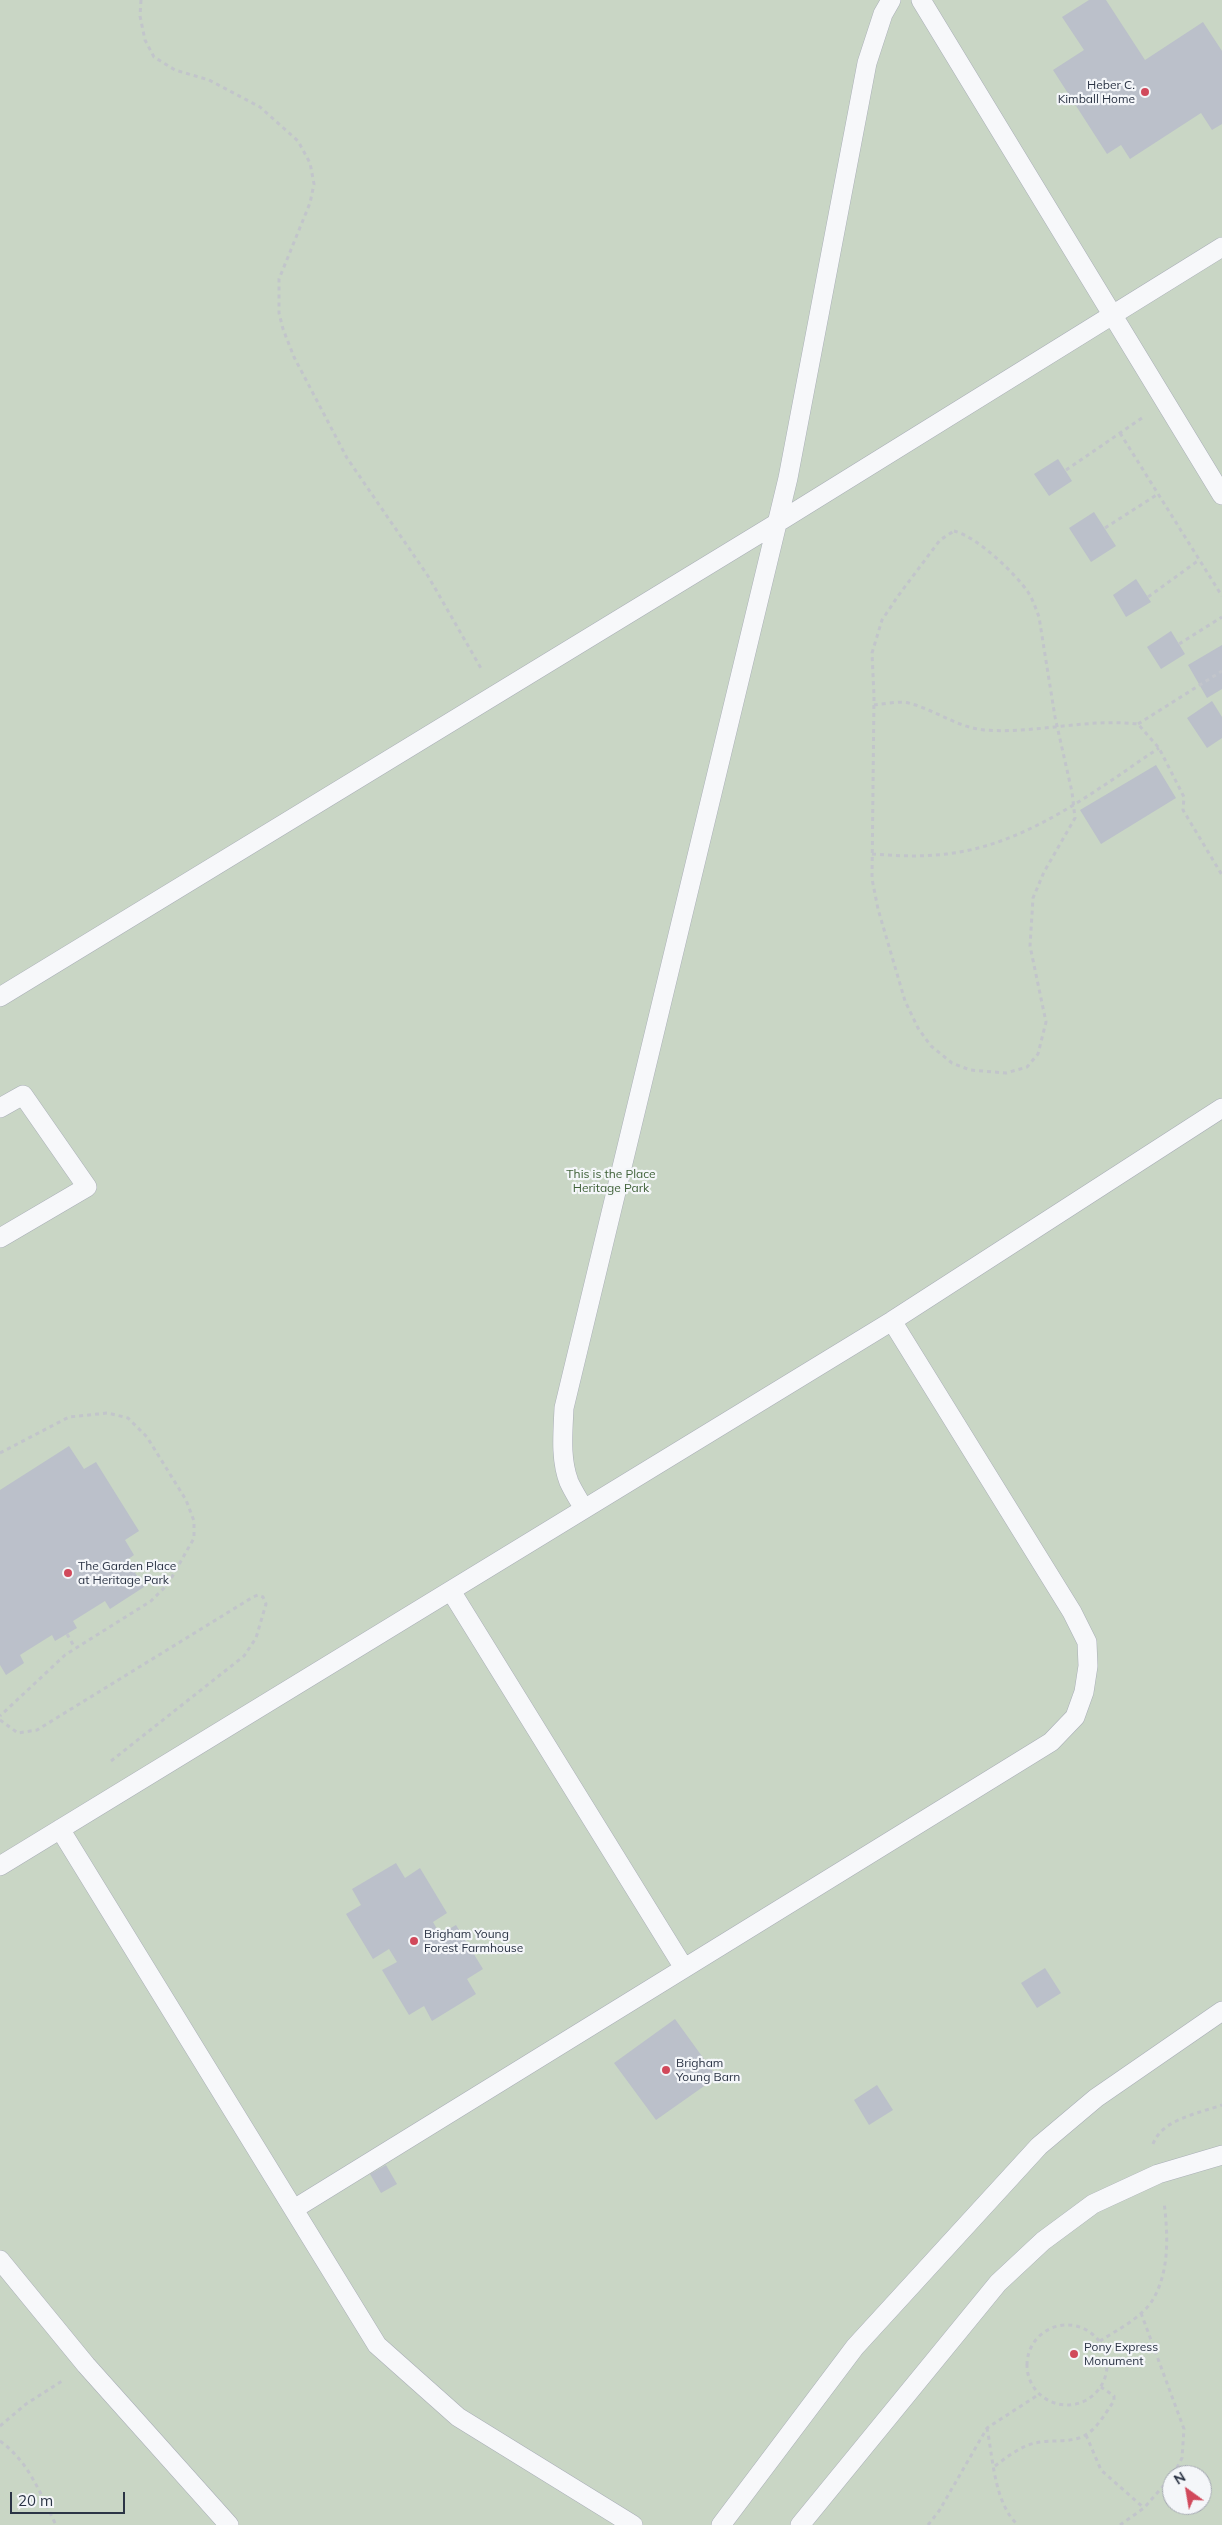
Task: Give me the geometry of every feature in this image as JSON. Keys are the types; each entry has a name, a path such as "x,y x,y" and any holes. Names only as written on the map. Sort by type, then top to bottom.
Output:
{"lane":[{"path":"584,1509 569,1481 564,1462 562,1443 564,1408 777,523 799,423 867,63 883,14 891,0"},
{"path":"921,0 1222,495"},
{"path":"0,996 777,523 1222,247"},
{"path":"0,1108 23,1095 87,1187 0,1238"},
{"path":"0,1866 892,1321 1222,1108"},
{"path":"294,2209 1051,1742 1075,1717 1084,1692 1088,1666 1087,1642 1072,1612 892,1321"},
{"path":"451,1591 684,1968"},
{"path":"60,1829 377,2345 458,2417 633,2525"},
{"path":"721,2525 855,2347 1039,2146 1096,2098 1222,2011"},
{"path":"800,2525 998,2283 1043,2241 1093,2204 1158,2174 1222,2155"},
{"path":"0,2260 86,2365 229,2525"}],"path":[{"path":"141,0 140,16 145,40 154,57 175,70 209,80 260,107 298,141 310,163 314,184 310,202 279,279 279,313 283,330 294,357 347,458 428,576 496,694"},
{"path":"1066,470 1166,402"},
{"path":"1120,433 1222,596"},
{"path":"1105,528 1158,494"},
{"path":"954,531 972,538 1020,582 1029,594 1040,617 1074,805 1075,818 1032,898 1030,946 1046,1022 1038,1054 1027,1067 1006,1073 970,1070 952,1063 931,1046 918,1028 905,1001 878,909 872,879 874,706 872,653 882,620 940,540 954,531"},
{"path":"1148,597 1199,560"},
{"path":"1179,644 1222,617"},
{"path":"874,706 911,703 946,720 984,730 1059,728 1124,723 1138,724 1222,671"},
{"path":"1138,724 1159,748 1184,797 1183,810 1222,875"},
{"path":"872,854 910,857 948,854 984,847 1019,835 1074,805 1159,748"},
{"path":"0,1453 69,1418 108,1413 128,1418 147,1437 186,1500 194,1521 194,1538 168,1584 151,1601 75,1648 0,1716"},
{"path":"0,1720 18,1733 37,1730 253,1597 258,1595 263,1597 266,1604 251,1649 108,1763"},
{"path":"67,1634 75,1648"},
{"path":"1152,2147 1156,2138 1164,2129 1184,2118 1222,2105"},
{"path":"1100,2341 1140,2313 1152,2301 1163,2272 1167,2232 1164,2199"},
{"path":"1140,2313 1184,2429 1182,2458 1178,2465"},
{"path":"1067,2324 1086,2329 1100,2341 1108,2364 1107,2376 1101,2387 1082,2403 1071,2406 1058,2405 1038,2395 1028,2376 1027,2358 1034,2340 1049,2328 1067,2324"},
{"path":"0,2426 26,2404 86,2365"},
{"path":"995,2466 1017,2450 1035,2443 1075,2439 1086,2435 1096,2428 1114,2401 1114,2396 1101,2387"},
{"path":"928,2525 939,2511 987,2428 1038,2395"},
{"path":"987,2428 1000,2493 1007,2511 1018,2525"},
{"path":"1086,2435 1101,2470 1144,2508"},
{"path":"0,2440 14,2451 28,2468 56,2525"},
{"path":"1120,2525 1144,2508 1162,2487"}],"green space":[{"name":"This is the Place Heritage Park","path":"0,0 1222,0 1222,2525 0,2525"}],"building":[{"name":"Heber C. Kimball Home","path":"1089,0 1106,0 1145,60 1203,22 1222,51 1222,124 1212,130 1201,113 1130,159 1121,145 1107,154 1053,70 1084,50 1062,17"},
{"path":"1058,459 1072,481 1049,496 1034,474"},
{"path":"1094,512 1116,546 1091,562 1069,528"},
{"path":"1136,579 1151,602 1126,617 1113,595"},
{"path":"1171,631 1185,654 1161,669 1147,647"},
{"path":"1222,645 1222,689 1207,698 1188,665"},
{"path":"1212,701 1222,717 1222,738 1207,748 1187,718"},
{"path":"1156,765 1176,798 1101,844 1080,810"},
{"name":"The Garden Place at Heritage Park","path":"69,1446 84,1469 96,1462 139,1531 125,1540 134,1555 127,1560 144,1587 110,1609 105,1601 73,1621 77,1628 55,1641 52,1635 20,1655 24,1663 6,1675 0,1665 0,1490"},
{"name":"Brigham Young Forest Farmhouse","path":"396,1863 405,1878 420,1868 447,1913 433,1922 440,1934 456,1925 483,1969 467,1979 476,1994 432,2021 424,2006 409,2015 382,1970 397,1962 389,1949 373,1959 346,1914 361,1905 352,1889"},
{"path":"1045,1968 1061,1993 1037,2008 1021,1983"},
{"name":"Brigham Young Barn","path":"675,2019 717,2077 656,2120 614,2063"},
{"path":"877,2085 893,2110 869,2125 854,2100"},
{"path":"386,2165 397,2184 381,2193 370,2174"}],"place":[{"name":"Heber C. Kimball Home","path":"1145,92"},
{"name":"The Garden Place at Heritage Park","path":"68,1573"},
{"name":"Brigham Young Forest Farmhouse","path":"414,1941"},
{"name":"Brigham Young Barn","path":"666,2070"},
{"name":"Pony Express Monument","path":"1074,2354"}]}
